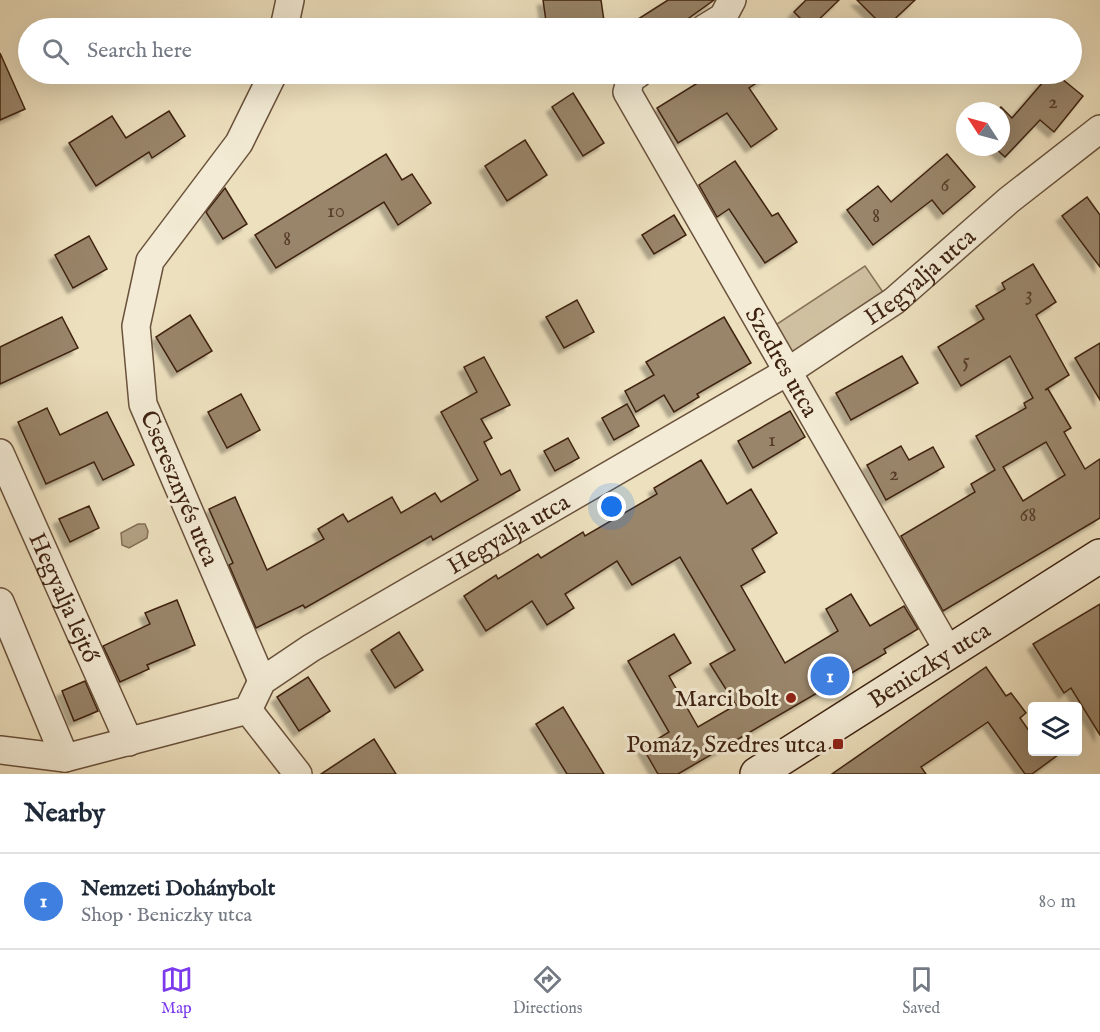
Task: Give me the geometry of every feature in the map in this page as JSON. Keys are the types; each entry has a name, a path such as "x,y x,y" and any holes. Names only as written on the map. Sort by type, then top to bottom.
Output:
{"main road":[{"name":"Beniczky utca","path":"757,774 1100,556"}],"street":[{"path":"286,18 290,0"},
{"path":"721,18 732,0"},
{"name":"Cseresznyés utca","path":"262,681 143,404 136,326 150,261 239,143 268,84"},
{"name":"Szedres utca","path":"629,84 627,92 949,652"},
{"name":"Hegyalja utca","path":"262,681 311,648 787,372 894,301 1009,200 1100,129"},
{"name":"Hegyalja lejtő","path":"0,453 129,742"},
{"path":"0,602 65,758"},
{"path":"0,750 65,758 129,742 248,710 262,681"},
{"path":"248,710 298,774"}],"shaded area":[{"path":"865,266 887,298 791,363 771,328"},
{"path":"138,524 145,524 148,531 147,538 129,548 122,545 121,533"}],"building":[{"path":"543,0 601,0 604,18 546,18"},
{"path":"668,0 714,0 689,18 640,18"},
{"path":"806,0 839,0 820,18 800,18 794,12"},
{"path":"857,0 915,0 896,18 875,18"},
{"path":"0,53 25,109 0,120"},
{"path":"696,84 755,84 749,88 777,129 751,147 727,113 678,143 657,108"},
{"path":"1041,84 1068,84 1083,96 1054,132 1040,120 1010,152 1010,116 1012,118"},
{"path":"573,93 604,143 583,156 552,107"},
{"path":"169,111 185,136 152,158 149,152 96,186 69,143 112,116 126,138"},
{"path":"525,140 547,175 507,201 485,166"},
{"path":"386,154 402,180 412,174 431,203 398,225 384,202 276,268 255,235"},
{"path":"947,154 975,187 943,214 932,200 873,245 847,210 878,186 891,202"},
{"path":"735,161 772,216 778,213 797,242 765,263 729,209 717,217 699,185"},
{"path":"225,188 247,224 223,239 206,212"},
{"path":"1087,197 1100,215 1100,267 1062,216"},
{"path":"674,215 686,235 654,254 642,235"},
{"path":"89,236 107,269 73,288 55,255"},
{"path":"1033,264 1056,302 1036,315 1069,375 1045,390 1048,389 1071,428 1064,432 1085,469 1100,459 1100,518 943,611 901,536 975,492 971,484 995,470 976,436 1026,408 1024,403 1033,398 1010,356 961,386 938,347 984,319 976,306 1005,289 1002,283","holes":["1046,442 1065,475 1023,501 1003,467"]},
{"path":"577,300 594,332 564,348 546,317"},
{"path":"190,315 212,351 177,372 156,337"},
{"path":"62,317 78,348 0,384 0,347"},
{"path":"724,317 751,363 697,394 699,397 674,412 664,395 636,412 625,391 654,375 646,362"},
{"path":"1100,343 1100,400 1075,358"},
{"path":"902,356 918,383 851,420 836,393"},
{"path":"484,357 510,405 481,419 492,438 484,442 501,475 510,470 520,490 433,540 431,536 305,608 303,605 256,628 229,565 233,563 209,509 235,497 267,570 324,539 318,529 343,514 348,522 392,497 401,513 435,493 441,502 478,480 441,412 477,392 464,367"},
{"path":"241,394 260,430 227,448 208,412"},
{"path":"627,404 639,426 614,440 602,418"},
{"path":"47,408 60,435 107,412 134,465 103,480 94,462 46,484 18,422"},
{"path":"790,411 805,437 753,468 738,441"},
{"path":"568,438 579,458 555,471 544,451"},
{"path":"901,446 909,460 933,447 944,467 886,500 867,465"},
{"path":"701,460 727,504 751,489 777,533 752,549 765,572 741,586 785,663 838,631 826,609 851,594 870,626 904,606 918,629 884,649 886,653 678,774 658,774 643,748 669,732 628,661 674,634 691,663 669,676 698,727 736,705 710,664 735,650 680,557 632,585 617,561 565,594 574,608 547,625 532,601 486,631 464,596 496,575 498,579 538,554 541,558 583,532 585,536 657,494 654,488"},
{"path":"89,506 99,528 70,542 59,519"},
{"path":"177,600 195,645 147,665 149,669 120,682 103,646 150,624 145,613"},
{"path":"1100,604 1100,735 1082,706 1082,702 1080,702 1071,688 1064,693 1033,644"},
{"path":"399,632 423,670 395,688 371,650"},
{"path":"986,667 1006,696 1011,693 1026,713 1020,718 1028,729 1028,756 1057,756 1032,774 1025,774 988,722 921,767 926,774 832,774"},
{"path":"308,677 330,711 299,731 277,697"},
{"path":"85,681 98,711 74,721 62,691"},
{"path":"563,707 604,774 567,774 536,724"},
{"path":"374,739 396,774 321,774"}],"place":[{"name":"Nemzeti Dohánybolt","path":"830,676"},
{"name":"Marci bolt","path":"791,698"},
{"name":"Pomáz, Szedres utca","path":"838,744"}]}
